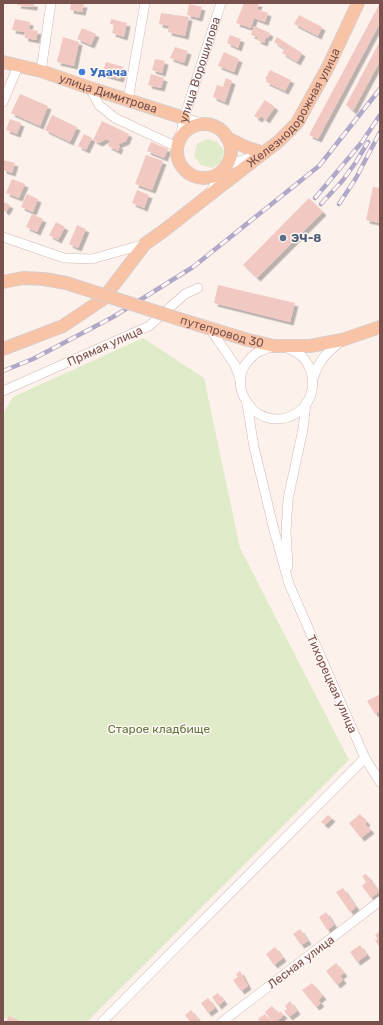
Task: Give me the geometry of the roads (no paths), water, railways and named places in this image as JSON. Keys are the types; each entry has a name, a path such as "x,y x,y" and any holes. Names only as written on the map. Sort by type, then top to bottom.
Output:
{"main road":[{"name":"Железнодорожная улица","path":"3,349 63,326 103,299 145,244 279,141 297,123 328,67 358,3"},
{"name":"улица Димитрова","path":"3,62 41,72 184,118"},
{"path":"204,124 213,126 221,131 227,138 231,147 230,156 224,169 213,177 194,177 186,172 180,165 177,156 179,142 186,131 195,126 204,124"},
{"path":"227,138 248,148 264,153"},
{"name":"путепровод 30","path":"3,282 23,278 44,279 66,283 210,329 248,340 279,346 310,346 342,340 380,327"}],"street":[{"path":"41,72 51,3"},
{"path":"128,100 145,3"},
{"name":"улица Ворошилова","path":"179,142 184,118 220,3"},
{"path":"3,102 18,66"},
{"path":"90,88 99,105 115,118 179,142"},
{"name":"улица Димитрова","path":"184,118 213,126"},
{"path":"208,196 224,169 264,153"},
{"path":"3,237 64,258 92,258 145,244"},
{"name":"Прямая улица","path":"3,391 149,326 185,294 198,288"},
{"path":"210,329 235,365 240,380 242,392 247,404 254,447 289,584"},
{"path":"247,404 255,412 265,417 277,419 288,417 298,412 306,403 312,392 316,367 325,355 342,340"},
{"path":"240,380 244,368 251,357 261,350 279,346 296,352 304,359 310,369 313,380"},
{"path":"289,584 286,532 288,499 303,429 306,403"},
{"name":"Тихорецкая улица","path":"289,584 365,758 380,782"},
{"path":"102,1022 365,758"},
{"name":"Лесная улица","path":"222,1022 380,901"}],"railway":[{"path":"3,371 33,359 113,317 193,267 319,166 380,89"},
{"path":"315,198 362,142 380,115"},
{"path":"339,204 356,178 380,132"},
{"path":"321,204 343,180 368,142"}],"place":[{"name":"Удача","path":"82,72"},
{"name":"ЭЧ-8","path":"283,238"}],"park label":[{"name":"Старое кладбище","path":"159,729"}]}
